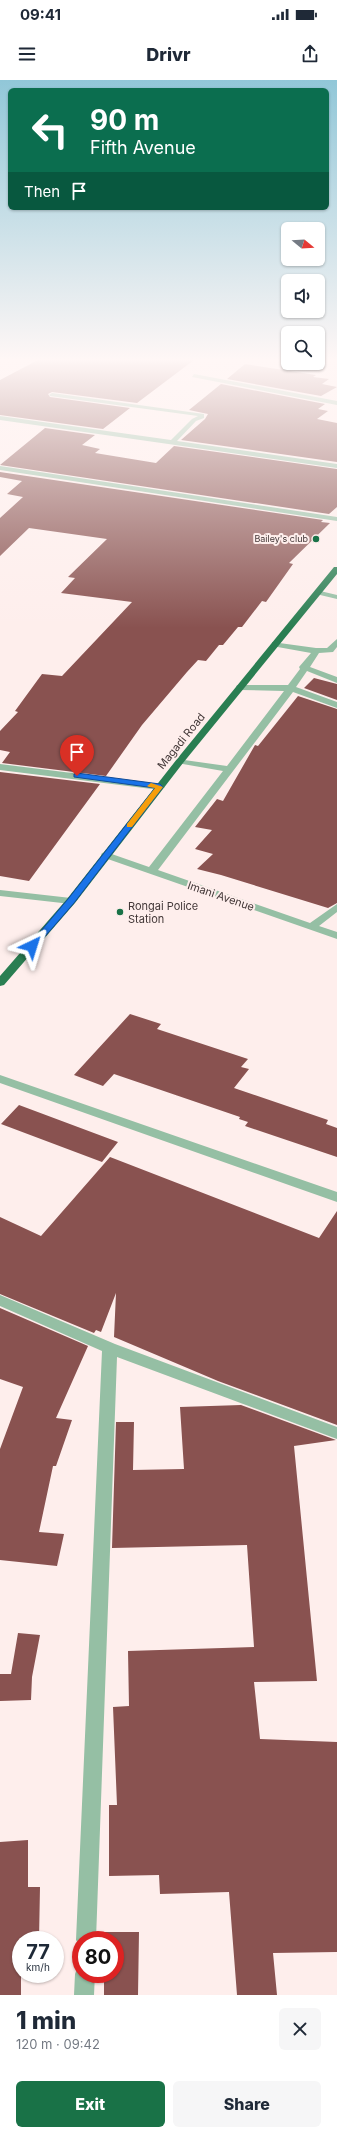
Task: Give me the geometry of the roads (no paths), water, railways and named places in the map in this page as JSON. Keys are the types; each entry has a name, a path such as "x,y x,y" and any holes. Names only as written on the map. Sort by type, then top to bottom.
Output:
{"highway":[{"name":"Magadi Road","path":"0,983 71,901 180,761 337,570"}],"street":[{"path":"223,449 337,466"},
{"path":"0,468 337,519"},
{"path":"319,592 337,597"},
{"path":"275,644 316,651 330,650 337,642"},
{"path":"151,871 291,688 303,667 316,651"},
{"path":"303,667 337,680"},
{"path":"240,687 291,688 337,705"},
{"path":"180,761 229,769"},
{"path":"0,766 160,787"},
{"name":"Imani Avenue","path":"106,855 337,936"},
{"path":"0,893 71,901"},
{"path":"310,927 337,907"},
{"path":"0,1079 337,1196"},
{"path":"0,1300 110,1348 337,1433"},
{"path":"86,1931 110,1348"},
{"path":"84,1995 85,1983"}],"place":[{"name":"Bailey's club","path":"316,539"},
{"name":"Rongai Police Station","path":"120,912"}]}
